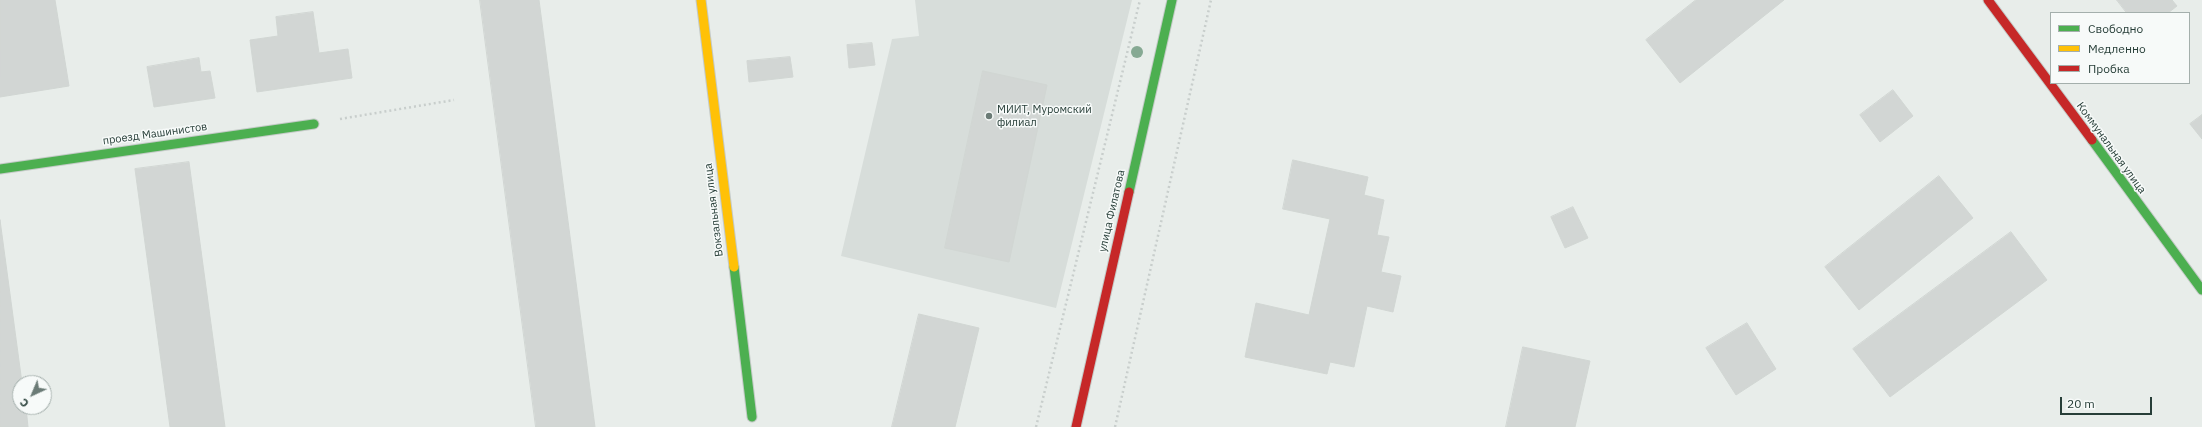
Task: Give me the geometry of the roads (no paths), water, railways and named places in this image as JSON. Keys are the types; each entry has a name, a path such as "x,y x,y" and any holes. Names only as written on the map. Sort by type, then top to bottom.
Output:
{"street":[{"name":"Вокзальная улица","path":"701,0 752,417"},
{"name":"улица Филатова","path":"1076,427 1172,0"},
{"name":"Коммунальная улица","path":"1988,0 2202,290"},
{"name":"проезд Машинистов","path":"0,169 314,124"}],"place":[{"name":"МИИТ, Муромский филиал","path":"989,116"}]}
